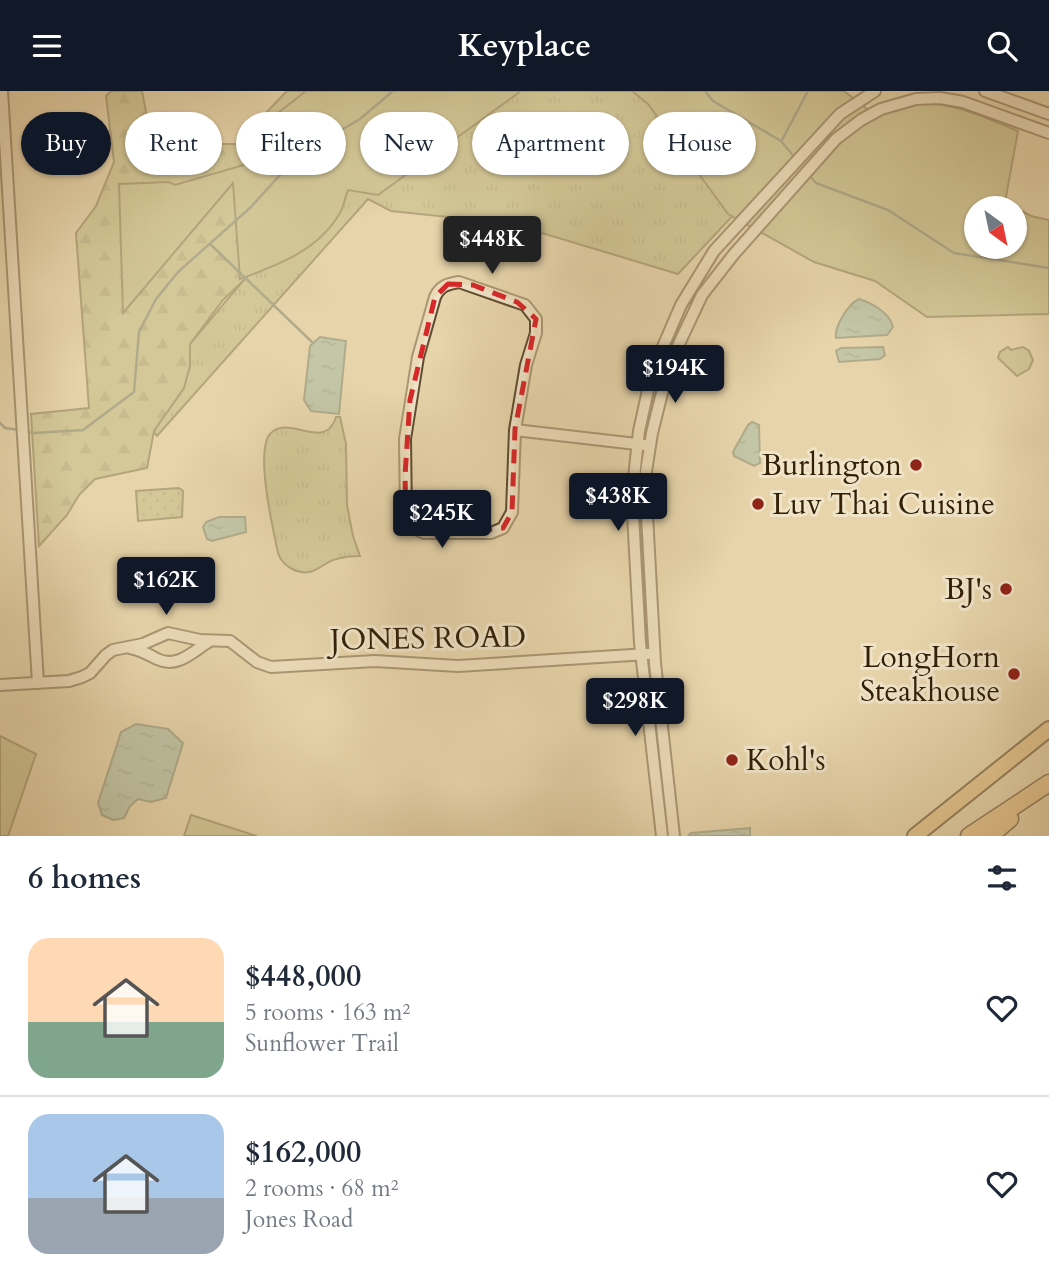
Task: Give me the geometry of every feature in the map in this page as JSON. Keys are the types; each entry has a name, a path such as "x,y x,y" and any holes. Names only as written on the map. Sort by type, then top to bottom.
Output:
{"highway":[{"path":"969,836 1049,784"},
{"path":"990,836 1049,784"}],"main road":[{"path":"915,836 1049,729"}],"street":[{"path":"2,91 38,683"},
{"path":"662,836 642,655 632,496 632,477 652,372 681,305 715,251 840,114 875,91"},
{"path":"985,91 1049,114"},
{"path":"674,836 655,654 645,478 669,365 702,295 725,264 836,139 881,109 916,99 940,98 963,102 1049,133"},
{"path":"458,282 473,285 525,305 536,319 536,333 526,365 515,431 512,512 503,528 491,533 430,534 414,528 406,516 405,439 410,400 418,358 435,297 439,289 448,284 458,282"},
{"path":"515,431 650,446"},
{"name":"JONES ROAD","path":"0,685 69,681 82,677 90,673 106,655 168,633 210,641 230,641 257,662 271,667 375,661 458,666 655,654"},
{"path":"124,647 174,663 210,641"},
{"path":"647,699 659,698"},
{"path":"655,773 667,772"}],"highlighted area":[{"path":"448,284 473,285 517,302 536,319 515,429 512,512 503,528 430,534 414,528 406,516 405,476 410,400 435,297"}],"green space":[{"path":"111,91 142,91 146,112 125,112 125,175 222,175 222,144 236,144 236,175 254,175 261,264 223,300 190,344 190,366 184,388 154,431 147,468 95,479 39,546 31,414 89,408 76,233 96,206 111,175 114,162 111,112 108,112 106,96"},
{"path":"287,91 705,91 721,112 643,112 643,175 756,175 756,160 769,177 678,274 542,233 523,245 474,231 448,217 391,211 368,199 157,436 153,431 184,388 190,344 280,237 281,204 259,175 346,175 346,112 267,112"},
{"path":"306,91 521,91 492,112 472,112 472,127 458,137 458,112 360,112 360,175 406,175 378,195 348,190 341,211 332,225 310,246 283,262 240,279 233,183 123,313 119,184 169,182 175,185 210,175 222,175 222,171 236,167 236,175 346,175 346,112 279,112"},
{"path":"632,91 844,91 876,116 898,107 926,103 967,111 1018,131 1006,196 964,196 964,259 1027,259 1027,214 1049,220 1049,314 927,317 875,281 814,262 728,214 700,175 756,175 756,112 654,112"},
{"path":"1008,347 1011,350 1023,347 1029,351 1033,360 1029,369 1017,376 998,358 1000,352"},
{"path":"336,417 340,417 346,444 347,505 360,556 333,560 313,571 297,571 283,562 278,553 266,491 266,443 270,434 278,429 324,432 331,427"},
{"path":"179,488 183,491 182,517 138,521 136,491"},
{"path":"0,736 36,754 8,836 0,836"},
{"path":"191,815 257,836 184,836"}],"water":[{"path":"859,299 875,306 888,317 893,327 887,335 836,338 843,316"},
{"path":"320,337 346,341 339,414 311,411 304,400 310,346"},
{"path":"883,347 885,355 880,359 839,362 836,351 841,348"},
{"path":"752,422 759,425 760,463 754,466 734,456 733,452"},
{"path":"219,517 245,517 246,532 212,541 207,539 203,527 206,522"},
{"path":"136,724 168,729 183,743 166,798 151,802 138,799 130,806 124,818 113,820 102,815 98,803 121,732"},
{"path":"750,828 750,836 688,836 691,833"}],"waterway":[{"path":"26,432 83,430 134,392 139,332 156,299 178,272 251,207 306,151 360,119 393,91"},
{"path":"705,91 713,101 781,141 796,159"},
{"path":"782,140 808,91"},
{"path":"809,175 816,183 888,210 954,253 1049,268"},
{"path":"210,244 313,343"},
{"path":"0,423 5,428 19,430"}],"place":[{"name":"Burlington","path":"916,465"},
{"name":"Luv Thai Cuisine","path":"758,504"},
{"name":"BJ's","path":"1006,589"},
{"name":"LongHorn Steakhouse","path":"1014,674"},
{"name":"Kohl's","path":"732,760"}]}
